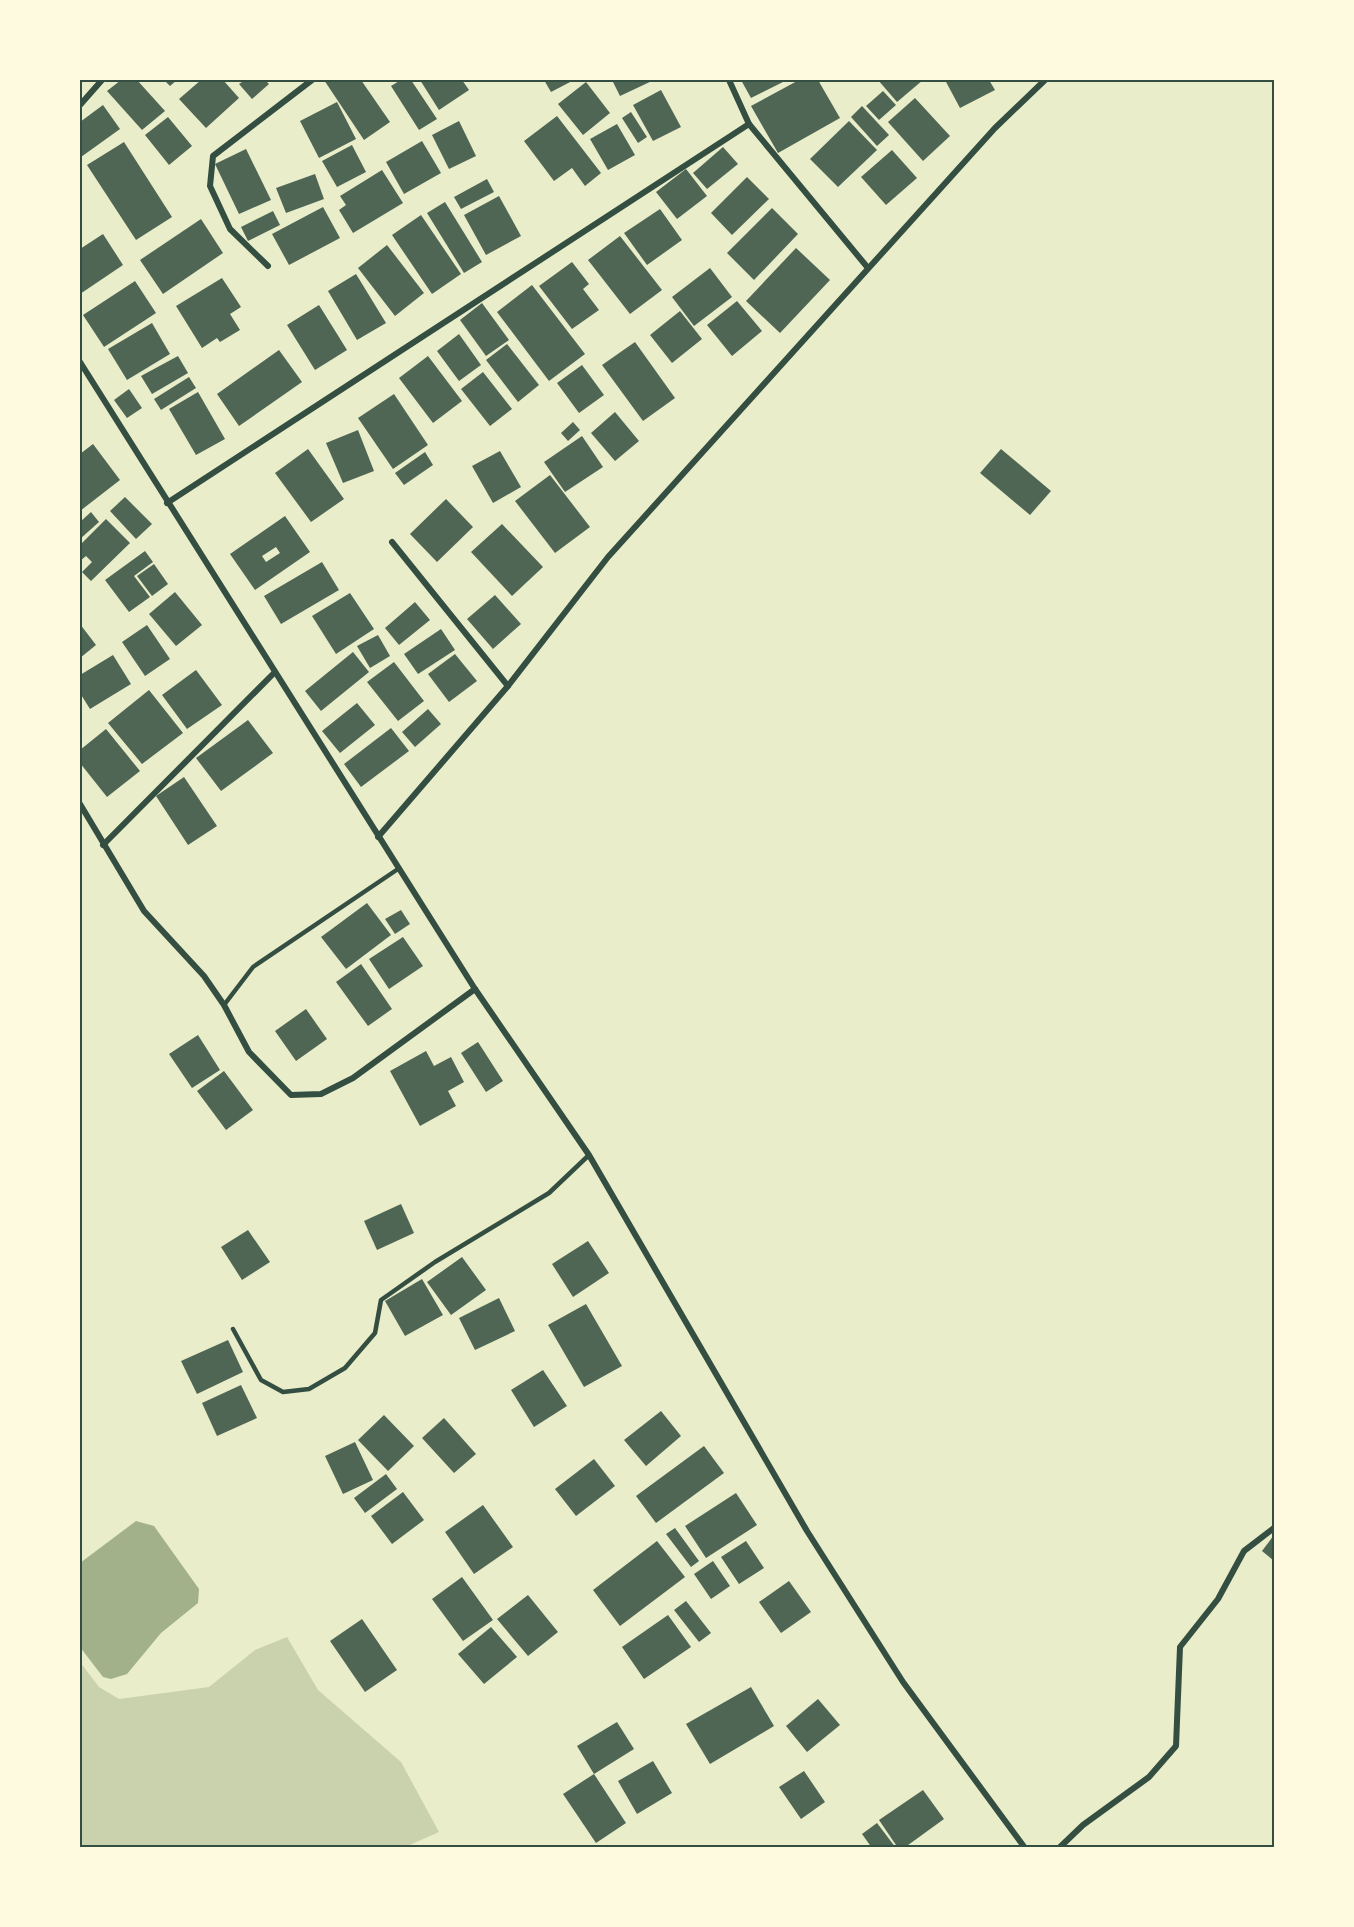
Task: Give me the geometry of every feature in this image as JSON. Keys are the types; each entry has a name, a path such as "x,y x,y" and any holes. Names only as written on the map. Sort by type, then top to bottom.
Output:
{"street":[{"path":"82,102 102,80"},
{"path":"267,266 230,229 210,186 213,156 312,80"},
{"path":"729,80 749,124 868,268"},
{"path":"378,837 508,686 608,557 995,128 1045,80"},
{"path":"80,94 82,102"},
{"path":"167,503 749,124"},
{"path":"80,363 475,989 589,1155 813,1541 903,1682 1024,1848"},
{"path":"392,542 508,686"},
{"path":"103,845 275,672"},
{"path":"80,804 144,911 204,976 224,1005 249,1052 291,1095 321,1094 353,1078 475,989"},
{"path":"1059,1848 1083,1825 1149,1777 1176,1746 1180,1647 1218,1599 1244,1551 1275,1528"}],"lane":[{"path":"224,1005 253,968 398,868"},
{"path":"233,1329 261,1380 283,1392 309,1389 345,1368 375,1333 381,1300 435,1262 549,1193 589,1155"}],"shaded area":[{"path":"136,1521 154,1526 199,1589 198,1603 161,1633 127,1674 111,1679 103,1677 80,1647 80,1563"},
{"path":"287,1637 318,1690 401,1762 439,1832 403,1848 80,1847 80,1662 99,1687 119,1699 209,1687 255,1650"}],"building":[{"path":"121,80 137,80 165,111 142,130 107,91"},
{"path":"164,80 177,80 170,86"},
{"path":"201,80 223,80 239,98 206,128 179,99"},
{"path":"245,80 265,80 269,84 252,99 239,84"},
{"path":"324,80 361,80 390,122 364,140"},
{"path":"401,80 411,80 437,119 419,130 391,86"},
{"path":"420,80 462,80 469,90 439,110"},
{"path":"544,80 574,80 551,92"},
{"path":"612,80 654,80 620,96"},
{"path":"741,80 787,80 751,98"},
{"path":"799,80 818,80 840,118 778,153 751,106"},
{"path":"878,80 923,80 897,102"},
{"path":"945,80 989,80 995,90 960,108"},
{"path":"586,82 610,113 583,135 558,104"},
{"path":"661,90 681,127 653,141 633,105"},
{"path":"883,91 896,105 879,120 866,106"},
{"path":"915,98 950,136 923,161 888,122"},
{"path":"337,102 356,139 319,158 300,121"},
{"path":"103,105 120,129 81,157 80,122"},
{"path":"862,106 889,135 877,146 851,117"},
{"path":"631,112 647,137 638,143 622,118"},
{"path":"557,116 601,173 585,186 572,168 554,181 524,141"},
{"path":"168,117 192,146 169,165 145,135"},
{"path":"459,121 476,156 449,169 432,135"},
{"path":"849,121 877,150 838,187 810,159"},
{"path":"617,124 635,155 608,170 590,139"},
{"path":"422,141 441,173 404,194 386,162"},
{"path":"124,142 172,217 136,240 87,165"},
{"path":"352,145 366,172 337,187 322,161"},
{"path":"723,147 738,164 707,189 693,173"},
{"path":"246,149 271,200 239,214 215,164"},
{"path":"892,150 917,178 886,205 861,177"},
{"path":"686,169 707,196 677,219 656,192"},
{"path":"382,170 403,203 353,233 339,210 346,205 340,196"},
{"path":"315,174 324,199 286,213 276,188"},
{"path":"747,177 769,199 732,235 711,213"},
{"path":"487,179 494,192 461,209 454,197"},
{"path":"499,196 521,236 486,255 464,215"},
{"path":"445,202 482,262 464,273 427,213"},
{"path":"323,207 340,238 289,265 272,234"},
{"path":"772,208 798,234 754,280 727,253"},
{"path":"660,209 682,240 647,265 624,233"},
{"path":"273,211 280,225 248,241 241,227"},
{"path":"421,215 461,274 432,294 392,235"},
{"path":"201,219 223,253 163,294 140,260"},
{"path":"103,234 123,265 80,294 80,249"},
{"path":"620,236 662,290 630,314 588,260"},
{"path":"387,245 424,293 395,316 358,268"},
{"path":"796,248 830,280 780,333 746,301"},
{"path":"572,262 589,284 583,289 599,310 572,329 539,286"},
{"path":"710,268 732,297 694,326 672,297"},
{"path":"356,274 386,323 357,340 328,291"},
{"path":"222,278 241,307 230,314 240,330 220,342 217,338 202,348 176,306"},
{"path":"135,281 156,313 104,347 83,315"},
{"path":"532,285 585,354 549,381 497,312"},
{"path":"737,301 762,331 732,356 707,325"},
{"path":"482,303 509,340 486,356 460,320"},
{"path":"319,305 347,350 315,370 287,325"},
{"path":"680,311 702,339 672,363 650,335"},
{"path":"152,323 170,354 127,380 108,349"},
{"path":"459,334 481,365 459,381 437,351"},
{"path":"635,342 675,398 643,421 602,365"},
{"path":"507,344 539,385 518,402 486,360"},
{"path":"279,350 302,382 239,426 217,394"},
{"path":"178,356 188,373 152,394 141,376"},
{"path":"428,356 462,401 433,423 399,378"},
{"path":"582,365 604,395 579,413 557,383"},
{"path":"483,372 512,409 490,426 461,389"},
{"path":"189,377 196,388 161,410 154,399"},
{"path":"129,389 142,408 127,418 114,400"},
{"path":"198,392 225,439 196,455 169,409"},
{"path":"394,394 428,445 393,469 358,418"},
{"path":"615,412 639,441 615,461 591,433"},
{"path":"573,422 580,430 568,441 561,433"},
{"path":"358,430 374,471 343,483 326,443"},
{"path":"582,436 603,467 565,492 544,462"},
{"path":"93,444 120,480 80,511 80,454"},
{"path":"308,449 344,499 311,522 275,473"},
{"path":"1001,449 1051,491 1030,515 980,473"},
{"path":"500,451 521,487 493,503 472,466"},
{"path":"425,452 433,465 404,485 395,473"},
{"path":"550,475 590,527 555,553 515,501"},
{"path":"125,497 152,524 136,539 110,511"},
{"path":"446,499 473,527 437,562 410,534"},
{"path":"91,512 99,522 80,539 80,522"},
{"path":"285,516 310,552 255,590 230,554","holes":["276,547 280,553 266,562 262,556"]},
{"path":"106,519 130,543 91,581 82,572 92,562 86,556 80,561 80,545"},
{"path":"502,524 543,567 512,596 471,552"},
{"path":"145,551 153,562 134,576 150,597 129,612 105,580"},
{"path":"322,562 339,590 281,624 264,596"},
{"path":"154,564 168,584 152,596 137,576"},
{"path":"175,592 202,625 176,646 149,614"},
{"path":"350,593 374,629 336,654 312,616"},
{"path":"495,595 521,624 493,649 467,619"},
{"path":"415,602 430,620 399,645 385,628"},
{"path":"80,624 96,645 80,658"},
{"path":"147,625 170,659 145,676 122,642"},
{"path":"441,629 455,650 418,674 404,654"},
{"path":"378,635 390,656 370,668 357,646"},
{"path":"353,652 369,672 321,711 305,691"},
{"path":"455,654 477,681 449,702 428,674"},
{"path":"113,655 131,684 90,709 80,693 80,675"},
{"path":"394,662 424,701 398,721 367,682"},
{"path":"196,670 222,705 187,729 162,695"},
{"path":"149,690 183,733 142,764 108,723"},
{"path":"357,703 375,725 340,753 322,731"},
{"path":"428,709 441,724 415,747 402,732"},
{"path":"248,720 273,753 221,791 196,758"},
{"path":"391,728 409,751 361,787 344,764"},
{"path":"106,729 140,771 107,797 80,763 80,750"},
{"path":"184,777 217,826 188,845 156,796"},
{"path":"367,903 391,935 346,969 321,937"},
{"path":"401,910 410,924 395,934 385,919"},
{"path":"403,937 423,966 389,989 369,959"},
{"path":"361,964 392,1009 368,1026 336,982"},
{"path":"306,1009 327,1039 296,1061 275,1031"},
{"path":"198,1035 220,1070 192,1088 169,1054"},
{"path":"478,1042 503,1081 486,1092 461,1053"},
{"path":"426,1051 434,1066 451,1057 464,1082 448,1091 456,1106 420,1126 390,1071"},
{"path":"224,1071 253,1110 226,1130 197,1091"},
{"path":"401,1204 414,1233 377,1250 364,1221"},
{"path":"248,1230 270,1262 242,1280 221,1247"},
{"path":"588,1241 609,1273 573,1297 552,1264"},
{"path":"462,1257 486,1290 451,1315 427,1282"},
{"path":"422,1279 443,1315 405,1336 385,1301"},
{"path":"499,1298 515,1331 475,1350 459,1318"},
{"path":"586,1304 622,1366 584,1387 548,1325"},
{"path":"228,1340 243,1372 197,1394 181,1361"},
{"path":"543,1370 567,1406 534,1427 511,1390"},
{"path":"241,1385 257,1418 217,1436 202,1403"},
{"path":"661,1411 681,1436 646,1466 624,1440"},
{"path":"384,1415 414,1446 388,1471 358,1440"},
{"path":"444,1418 476,1454 454,1473 422,1438"},
{"path":"355,1442 373,1480 343,1494 325,1456"},
{"path":"704,1446 724,1473 656,1523 636,1496"},
{"path":"594,1459 615,1486 576,1516 555,1489"},
{"path":"386,1474 397,1489 365,1513 354,1498"},
{"path":"403,1492 424,1520 392,1544 371,1516"},
{"path":"736,1493 757,1525 706,1558 685,1526"},
{"path":"483,1505 513,1547 474,1574 445,1532"},
{"path":"675,1528 699,1561 691,1567 666,1534"},
{"path":"1274,1535 1274,1561 1262,1551"},
{"path":"657,1541 685,1577 620,1626 593,1590"},
{"path":"746,1541 764,1568 739,1584 721,1557"},
{"path":"713,1561 730,1586 711,1599 694,1574"},
{"path":"462,1577 493,1620 463,1641 432,1599"},
{"path":"789,1581 811,1612 781,1633 759,1602"},
{"path":"528,1595 558,1632 528,1656 497,1619"},
{"path":"686,1601 711,1633 699,1642 674,1610"},
{"path":"668,1615 691,1647 644,1679 622,1647"},
{"path":"362,1619 397,1670 365,1692 330,1641"},
{"path":"491,1627 517,1657 484,1684 458,1654"},
{"path":"751,1687 774,1726 710,1764 686,1724"},
{"path":"818,1699 840,1725 807,1752 786,1726"},
{"path":"617,1722 634,1749 594,1774 577,1746"},
{"path":"653,1761 672,1793 637,1814 618,1781"},
{"path":"804,1771 825,1802 801,1819 779,1787"},
{"path":"594,1774 626,1823 596,1843 563,1794"},
{"path":"923,1790 944,1819 904,1848 898,1848 879,1820"},
{"path":"877,1823 896,1848 872,1848 862,1834"}]}
